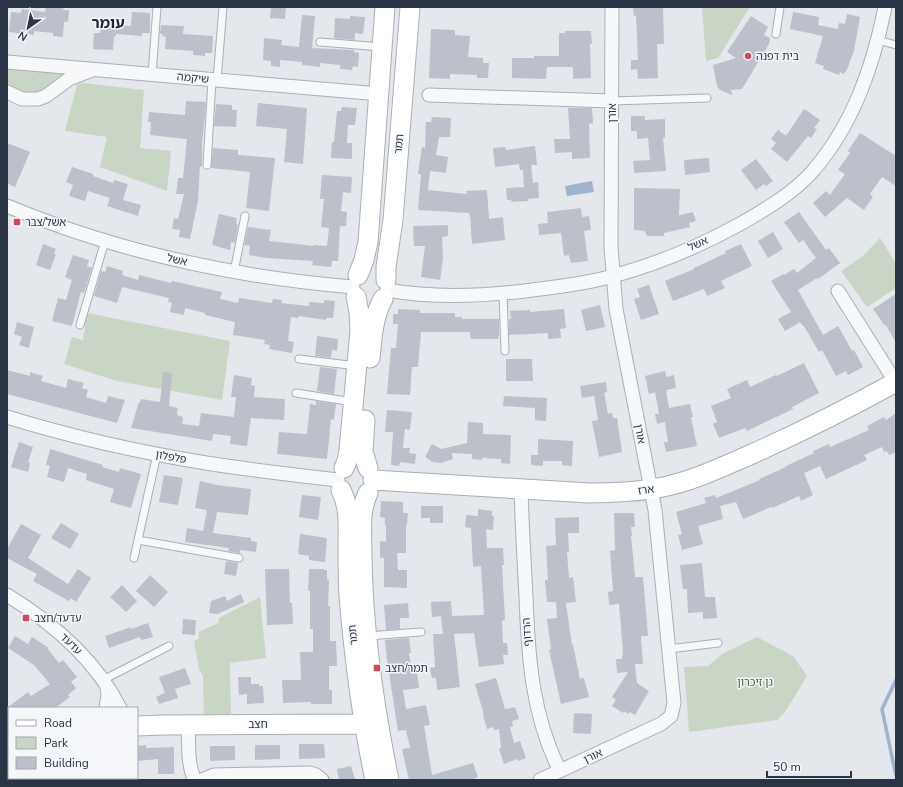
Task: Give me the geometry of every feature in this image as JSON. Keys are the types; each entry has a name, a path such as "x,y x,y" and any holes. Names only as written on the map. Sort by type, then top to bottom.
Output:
{"street":[{"name":"תמר","path":"385,7 380,94 368,242 364,260 355,286 360,322 357,366 349,450 341,479 348,514 348,570 354,652 371,723 389,780"},
{"name":"תמר","path":"375,780 363,592 362,547 363,509 370,480 364,459 363,443 373,333 377,313 385,290 386,267 393,220 410,7"},
{"name":"אורן","path":"540,780 657,726 668,719 672,712 674,703 655,510 616,308 612,276 612,7"},
{"name":"אשל","path":"385,290 439,295 503,293 554,288 612,276 672,256 709,240 758,214 783,198 798,186 824,156 847,120 866,80 878,40 885,7"},
{"name":"שיקמה","path":"7,62 380,94"},
{"path":"7,92 22,99 38,100 74,77 96,70"},
{"path":"429,95 612,101"},
{"name":"אשל","path":"7,206 70,230 168,259 234,272 307,283 355,286"},
{"path":"366,270 373,270 382,275 385,290 374,304 367,304 361,302 355,286 366,270"},
{"path":"838,291 896,382"},
{"name":"ארז","path":"370,480 607,493 651,489 676,484 734,462 812,426 896,382"},
{"name":"פלפלון","path":"7,417 75,436 158,454 235,467 341,479"},
{"path":"356,463 362,464 370,480 363,496 353,497 346,495 341,479 349,464 356,463"},
{"name":"הרדוף","path":"521,489 528,642 531,674 540,724 552,756 560,771"},
{"name":"עדעד","path":"7,596 37,615 66,638 84,656 105,683 119,707"},
{"path":"105,683 108,696 106,707"},
{"name":"חצב","path":"138,726 371,723"},
{"path":"188,725 190,765 195,780"},
{"path":"202,780 214,775 310,773 316,775 322,780"}],"lane":[{"path":"152,74 157,7"},
{"path":"207,165 223,7"},
{"path":"776,34 780,7"},
{"path":"878,40 896,45"},
{"path":"320,42 383,47"},
{"path":"612,101 707,98"},
{"path":"234,272 245,216"},
{"path":"80,325 105,241"},
{"path":"503,293 505,351"},
{"path":"299,359 357,366"},
{"path":"296,393 353,402"},
{"path":"134,558 158,454"},
{"path":"138,540 239,558"},
{"path":"367,636 421,632"},
{"path":"669,649 718,643"},
{"path":"105,683 169,646"}],"green space":[{"path":"702,7 750,7 718,58 706,61"},
{"path":"7,67 71,74 48,89 34,94 26,94 7,88"},
{"path":"82,83 144,90 140,148 171,151 167,191 100,167 107,137 65,131 77,85"},
{"path":"880,238 896,264 896,288 867,307 841,271 863,256"},
{"path":"87,313 230,341 222,400 117,381 64,364 72,337 83,340"},
{"path":"260,597 266,658 230,663 231,715 204,716 203,676 199,669 194,641 199,639 199,632 218,623 219,618"},
{"name":"גן זיכרון","path":"757,637 793,656 807,676 785,712 777,720 689,732 684,667 708,666 722,654"}],"water":[{"path":"592,181 594,192 567,196 565,186"}],"building":[{"path":"46,7 64,7 63,10 69,10 68,22 64,22 63,37 53,36 53,33 34,31 34,35 9,32 11,12 21,13 22,9 45,12"},
{"path":"271,7 286,7 285,19 270,18"},
{"path":"633,7 663,7 664,44 657,44 658,78 638,79 637,69 631,70 631,60 638,60 636,16 634,16"},
{"path":"132,12 150,13 150,33 142,33 142,36 116,34 116,37 114,36 113,50 93,49 94,33 100,33 101,24 131,26"},
{"path":"793,12 819,17 818,25 838,29 839,23 845,24 847,14 860,17 854,51 844,74 840,72 839,75 823,69 824,66 815,63 823,36 790,29"},
{"path":"302,15 315,16 312,48 354,50 354,52 359,53 358,67 353,66 352,70 340,69 340,65 320,63 320,67 302,65 302,62 280,60 280,67 271,66 271,61 263,60 264,38 282,40 281,45 299,47"},
{"path":"350,16 365,17 363,34 355,33 355,40 334,38 335,18 350,19"},
{"name":"בית דפנה","path":"751,16 768,27 764,35 770,38 769,44 742,89 731,90 732,95 720,90 717,86 713,65 736,58 727,52"},
{"path":"161,25 184,26 183,34 213,36 212,53 205,53 205,56 193,55 193,51 165,49 166,37 162,36 163,34 160,34"},
{"path":"431,29 455,30 455,35 470,36 468,57 483,58 483,63 489,63 488,78 477,78 477,75 450,74 450,79 429,78"},
{"path":"565,31 591,31 591,78 573,79 573,67 547,67 546,79 512,78 512,58 559,56 559,33 565,33"},
{"path":"186,101 205,102 206,104 198,201 190,239 179,237 180,230 172,229 174,218 178,219 184,194 176,194 178,178 183,178 187,139 150,135 151,122 148,122 149,112 185,115"},
{"path":"258,103 307,108 303,164 284,162 287,129 256,126"},
{"path":"216,104 232,105 232,110 237,110 236,127 214,126"},
{"path":"342,107 357,108 355,125 348,125 347,143 352,143 352,159 331,158 337,111 341,111"},
{"path":"568,108 592,108 593,123 589,124 590,158 572,159 572,152 555,153 554,139 570,139"},
{"path":"804,109 820,120 814,128 817,129 811,138 808,136 787,162 771,149 776,143 771,139 778,130 786,136"},
{"path":"631,116 645,116 645,120 665,119 665,138 663,138 666,171 634,173 633,161 650,160 648,138 637,139 637,131 631,131"},
{"path":"432,117 451,118 450,137 439,137 436,155 448,157 446,173 430,171 428,190 467,194 466,191 487,190 489,219 503,217 505,240 472,244 469,213 418,210 421,174 418,174 422,147 425,148 426,122 431,122"},
{"path":"860,133 896,156 896,186 882,177 870,194 873,197 864,210 847,198 825,217 813,203 826,191 830,195 845,174 838,170 850,153 848,151"},
{"path":"7,143 30,152 15,187 7,183"},
{"path":"535,146 537,165 531,165 533,183 538,182 539,198 528,199 528,201 512,202 511,200 507,200 506,188 524,187 523,170 520,170 519,164 495,167 493,148 505,147 506,150"},
{"path":"213,148 238,150 238,155 275,158 269,211 246,208 250,172 211,168"},
{"path":"709,158 710,172 685,175 684,160"},
{"path":"756,159 773,181 766,186 764,184 756,190 741,170"},
{"path":"72,167 113,183 114,180 128,184 123,200 141,205 138,216 107,206 110,198 88,191 85,201 69,196 73,185 66,182"},
{"path":"322,175 352,177 351,193 343,192 341,211 347,212 346,226 340,226 338,261 332,261 331,267 312,265 313,261 266,258 249,255 250,246 244,245 248,227 271,230 269,241 327,246 329,228 321,227 324,199 320,199"},
{"path":"634,188 680,189 679,215 693,212 696,221 689,223 690,227 664,233 664,236 647,236 645,231 634,230"},
{"path":"581,208 582,217 589,216 591,230 584,231 588,261 571,263 569,255 564,256 561,233 539,235 538,224 548,223 547,212"},
{"path":"799,212 826,250 829,248 840,263 818,279 817,278 798,290 823,335 838,326 852,351 854,350 863,367 848,375 846,371 836,376 822,350 819,352 804,326 800,322 785,331 778,319 791,312 771,281 794,269 797,273 816,258 803,240 799,243 784,222"},
{"path":"219,214 237,218 236,224 238,225 235,243 231,242 230,250 212,245"},
{"path":"448,225 448,236 442,237 443,259 440,280 421,277 425,246 414,246 413,226"},
{"path":"773,232 783,249 768,258 758,241"},
{"path":"43,244 56,249 54,254 56,254 50,270 36,265"},
{"path":"741,244 752,266 721,281 725,288 707,296 704,289 673,301 665,281 694,269 726,253 725,251"},
{"path":"73,255 89,260 87,266 92,268 84,293 81,292 72,326 52,321 58,298 66,300 72,280 65,277"},
{"path":"107,266 123,271 122,275 138,280 139,275 171,283 172,281 222,292 220,299 238,303 239,298 272,303 273,299 282,300 281,303 309,306 309,302 324,303 324,300 335,301 333,318 326,318 326,320 299,316 298,318 291,317 288,341 294,342 292,353 269,349 270,345 264,344 265,340 233,335 235,322 205,315 205,313 185,308 184,315 170,312 172,303 168,302 169,298 122,287 117,303 94,296 101,271 105,272"},
{"path":"649,285 659,314 641,320 634,299 640,297 637,289"},
{"path":"896,294 896,343 886,325 885,326 873,309"},
{"path":"600,305 605,327 586,331 581,310"},
{"path":"398,309 420,310 420,313 455,313 455,317 462,317 462,319 499,319 499,336 498,339 471,339 470,332 421,332 418,367 412,367 410,395 387,394 391,348 396,348 398,324 393,324 393,314 398,314"},
{"path":"564,309 566,328 560,329 561,338 548,339 548,333 509,335 509,319 511,319 510,311 530,310 530,312"},
{"path":"17,322 34,327 29,348 19,345 22,337 14,334"},
{"path":"317,336 338,339 337,351 332,350 331,358 315,356"},
{"path":"506,359 532,359 533,381 506,381"},
{"path":"804,363 819,393 792,407 793,409 747,431 745,428 719,438 713,424 717,422 711,406 731,398 727,389 747,380 750,387"},
{"path":"320,367 337,369 334,394 317,391"},
{"path":"7,370 30,376 30,372 43,376 41,381 66,388 68,379 84,383 82,388 88,390 86,397 106,403 108,396 125,400 117,423 7,394"},
{"path":"665,371 666,377 674,375 676,388 666,390 669,408 690,404 697,446 666,452 664,442 668,442 665,422 657,424 655,414 659,414 655,392 649,394 645,376"},
{"path":"163,372 172,373 169,406 178,408 177,415 183,417 182,424 199,426 201,413 234,417 236,397 231,397 234,375 252,378 251,385 255,386 254,397 285,399 284,420 251,418 247,446 230,444 231,436 213,434 212,441 131,428 141,399 160,402"},
{"path":"606,382 607,392 604,393 608,414 612,413 613,418 617,418 622,452 599,457 592,421 598,420 594,396 582,398 580,386"},
{"path":"504,396 547,398 546,421 535,420 535,408 503,406"},
{"path":"316,401 336,404 334,420 331,419 327,459 277,454 279,432 307,434 310,404 316,405"},
{"path":"387,410 412,412 410,430 405,429 403,448 410,448 409,453 416,454 415,464 400,462 399,466 391,465 393,432 385,432"},
{"path":"896,413 896,452 889,455 887,451 884,452 882,447 864,455 867,460 826,479 820,466 804,473 813,495 801,501 799,496 743,519 736,502 720,506 723,519 698,526 703,544 682,550 678,535 682,534 676,512 706,503 704,498 715,495 716,498 760,480 759,479 814,453 813,451 829,444 830,447 869,430 867,426 884,417 886,420"},
{"path":"468,422 483,423 483,434 511,435 510,464 501,463 501,459 472,459 472,454 452,453 453,459 441,463 433,462 425,457 432,444 441,449 467,443"},
{"path":"538,439 573,441 572,466 562,465 562,461 543,461 543,466 531,465 531,455 538,455"},
{"path":"19,442 33,447 28,462 30,463 28,472 11,467"},
{"path":"50,449 103,465 102,467 119,472 120,468 141,474 131,508 110,502 114,489 86,480 87,474 68,468 64,482 47,477 50,466 46,465"},
{"path":"164,475 183,478 178,505 159,502"},
{"path":"200,481 217,485 251,489 248,515 217,512 213,533 251,538 251,541 257,542 256,552 240,550 240,553 228,551 229,548 185,542 187,528 203,531 207,510 195,508"},
{"path":"302,495 321,497 318,520 299,517"},
{"path":"381,501 403,502 403,513 408,513 406,525 406,553 397,553 398,570 407,570 407,588 384,587 384,558 380,558 380,541 386,542 386,525 385,518 380,517"},
{"path":"421,506 443,506 443,523 430,523 430,518 421,518"},
{"path":"478,509 492,511 492,516 494,516 493,530 486,529 487,548 503,548 504,565 502,565 505,620 502,621 503,643 507,643 508,655 503,655 504,664 479,667 474,633 454,634 460,687 437,690 436,678 432,678 430,668 435,667 433,634 443,634 441,616 432,617 431,602 451,601 452,616 484,615 481,566 473,567 471,528 465,527 466,515 478,516"},
{"path":"614,513 634,513 635,527 631,527 631,536 635,577 643,577 648,636 641,636 643,664 635,664 637,683 649,691 635,715 630,712 628,714 624,711 623,713 612,706 616,700 612,697 628,672 617,673 616,659 622,659 623,652 619,604 609,605 608,592 613,591 610,551 615,550"},
{"path":"579,517 579,533 568,533 569,552 567,552 569,578 573,577 576,602 566,603 572,645 580,679 584,678 589,697 561,704 549,650 551,649 547,619 557,618 556,602 547,602 545,580 548,580 546,546 556,545 555,518"},
{"path":"61,523 79,534 70,549 51,538"},
{"path":"21,524 41,535 28,558 68,584 78,569 91,578 76,602 71,598 69,601 33,581 37,574 7,558 7,549"},
{"path":"300,534 327,538 325,562 309,560 309,556 298,554"},
{"path":"226,561 238,563 236,576 224,574"},
{"path":"702,563 705,597 715,597 717,618 703,619 703,612 688,613 687,589 683,589 680,565"},
{"path":"265,569 289,569 290,603 292,603 293,624 267,625"},
{"path":"309,569 327,570 327,579 329,580 328,606 330,606 330,641 336,641 337,666 329,666 329,690 332,690 332,704 311,704 311,702 283,703 282,680 301,680 300,652 313,652 313,629 310,629 310,591 308,591"},
{"path":"150,575 168,592 154,607 136,591"},
{"path":"122,585 137,601 126,612 110,597"},
{"path":"241,594 244,602 217,614 209,613 211,601 225,596 227,601"},
{"path":"408,603 409,618 400,618 400,629 386,630 384,605"},
{"path":"183,619 196,620 195,635 182,634"},
{"path":"148,623 153,637 141,640 140,637 109,648 105,636"},
{"path":"15,636 28,644 32,637 49,648 48,649 59,663 63,660 77,677 71,682 76,688 68,695 70,697 56,707 8,707 28,692 31,696 50,684 34,665 8,648"},
{"path":"409,638 411,653 409,653 412,673 417,672 419,688 403,690 406,709 426,705 430,725 424,726 432,775 473,763 478,777 469,780 409,780 402,749 410,748 406,730 398,731 385,640"},
{"path":"185,668 191,684 175,689 178,698 159,704 156,697 165,693 159,677"},
{"path":"238,677 251,677 251,684 259,684 259,686 263,686 264,703 247,704 247,694 239,695"},
{"path":"496,678 505,709 515,707 519,719 512,721 513,726 510,727 514,743 520,741 526,758 518,761 517,759 504,764 499,749 501,748 499,729 494,730 494,727 487,729 475,684"},
{"path":"574,713 592,714 591,734 573,733"},
{"path":"299,744 324,744 325,758 299,759"},
{"path":"146,745 146,748 174,747 174,774 158,774 158,759 138,761 138,746"},
{"path":"255,745 280,745 280,759 255,760"},
{"path":"210,746 235,746 235,760 210,761"},
{"path":"351,766 355,780 339,780 337,769"}],"waterway":[{"path":"896,680 882,709 896,776"}],"place":[{"name":"בית דפנה","path":"748,56"},
{"name":"אשל/צבר","path":"17,222"},
{"name":"עדעד/חצב","path":"26,618"},
{"name":"תמר/חצב","path":"377,668"}],"district":[{"name":"עומר","path":"108,23"}]}
